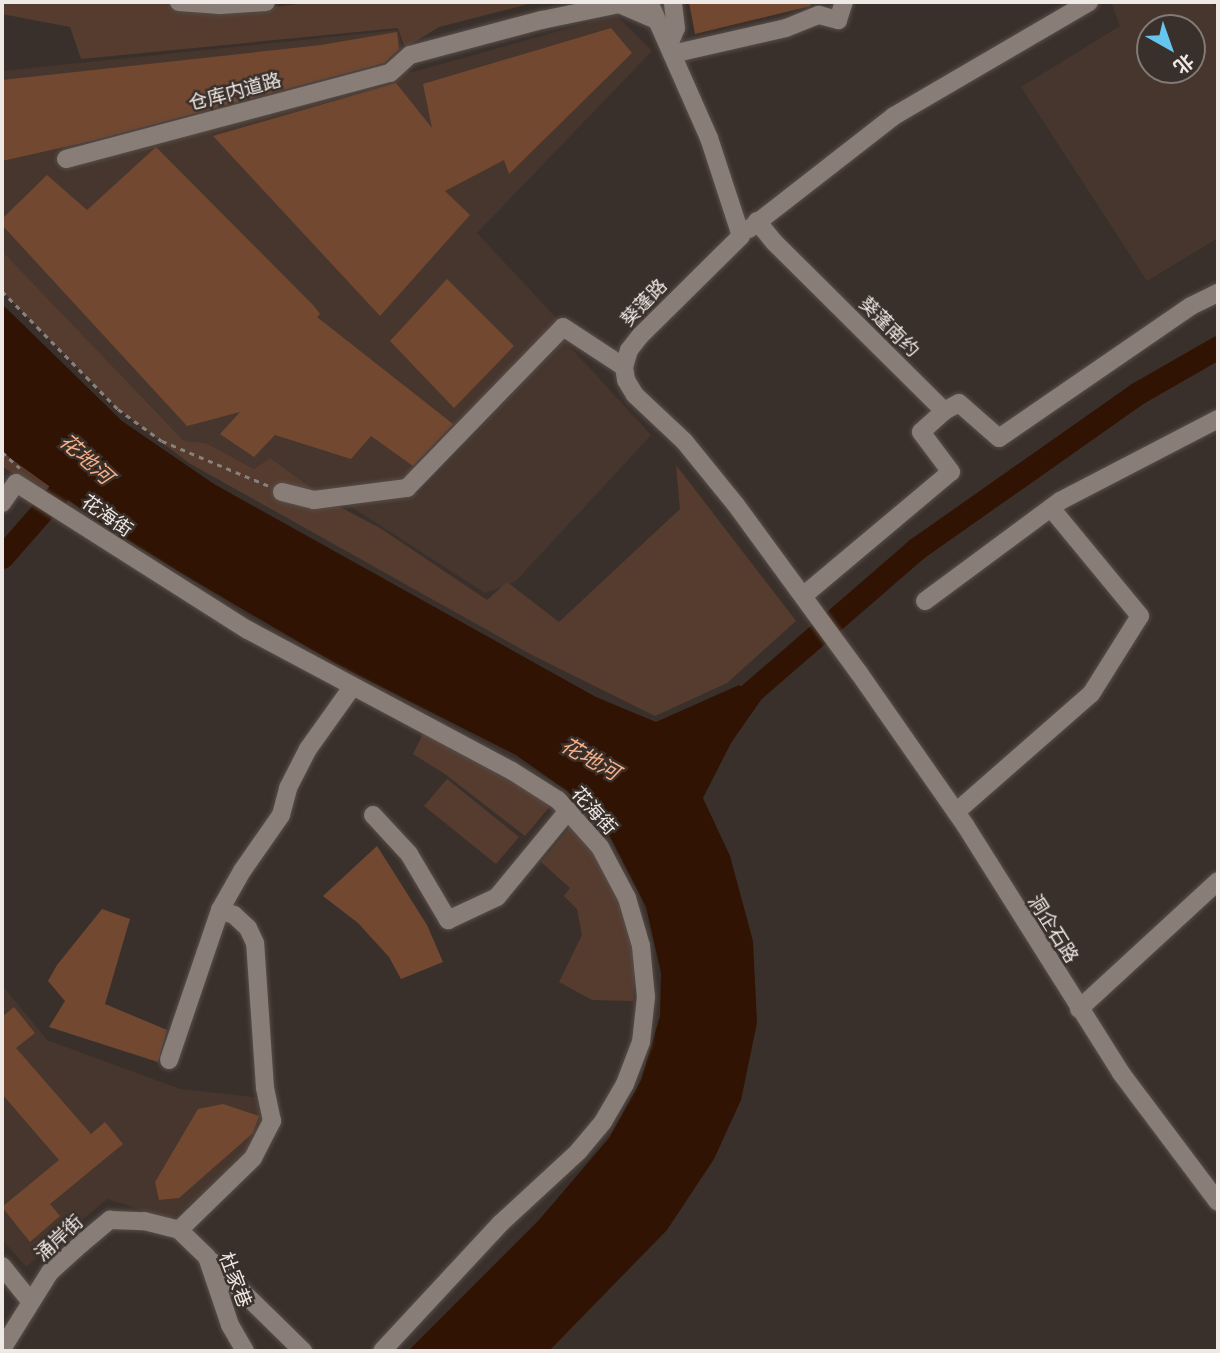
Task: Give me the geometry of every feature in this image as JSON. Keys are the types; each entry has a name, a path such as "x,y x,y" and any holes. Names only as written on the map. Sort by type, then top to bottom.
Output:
{"street":[{"path":"179,2 220,5 265,2"},
{"path":"671,49 676,28 673,2"},
{"path":"671,49 786,28 819,15 838,20 844,2"},
{"name":"葵蓬路","path":"624,367 629,350 640,335 757,221 894,116 1088,2"},
{"name":"仓库内道路","path":"66,159 390,73 410,55 542,20 619,4 652,10"},
{"path":"652,10 709,138 741,236"},
{"name":"葵蓬南约","path":"757,221 774,242 944,411"},
{"path":"282,492 314,500 407,488 563,327 624,367 626,380 635,395 684,441 709,471 804,598 951,472 921,432 944,411 959,403 999,438 1191,306 1218,293"},
{"path":"925,601 1051,508 1218,419"},
{"name":"花海街","path":"2,503 16,483 201,602 512,771 558,800 600,846 627,898 641,946 646,997 641,1042 625,1084 603,1122 579,1151 500,1224 382,1351"},
{"path":"956,812 1091,694 1140,616 1051,508"},
{"name":"洞企石路","path":"804,598 956,812 1121,1073 1218,1202"},
{"path":"169,1060 220,910 242,871 281,815 288,788 307,749 353,686"},
{"path":"373,815 409,854 448,920 497,897 568,811"},
{"path":"1079,1009 1218,881"},
{"path":"179,1230 253,1158 272,1121 265,1088 255,943 248,928 234,915 220,910"},
{"name":"涌岸街","path":"2,1349 50,1272 110,1220 144,1221 179,1230"},
{"name":"杜家巷","path":"179,1230 207,1257 230,1325 245,1351"},
{"path":"207,1257 303,1351"},
{"path":"2,1266 31,1302"}],"path":[{"path":"2,291 118,410 162,441 282,492"}],"shaded area":[{"path":"2,2 153,2 230,12 315,2 536,2 439,27 405,48 398,28 81,59 70,27 2,14"},
{"path":"1111,2 1212,2 1218,11 1218,238 1147,281 1021,87 1120,26"},
{"path":"616,15 652,51 477,233 559,321 407,488 316,491 270,458 254,469 206,443 184,441 2,251 2,71 398,30 409,73"},
{"path":"2,251 184,441 206,443 254,469 270,458 316,491 285,493 340,507 380,528 487,600 507,582 559,622 680,509 676,465 796,621 727,683 655,716 532,655 189,463 118,409 2,291"},
{"path":"563,339 651,435 515,582 485,593 350,506 420,493"},
{"path":"2,450 54,489 49,499 2,466"},
{"path":"424,732 551,805 525,836 445,774 413,754"},
{"path":"447,779 519,837 496,864 424,806"},
{"path":"570,827 596,852 617,897 628,928 635,964 633,1001 592,1000 559,982 582,935 577,909 564,896 570,888 541,862"},
{"path":"2,985 47,1040 180,1089 264,1098 272,1137 171,1219 107,1199 26,1267 2,1239"}],"water":[{"name":"花地河","path":"2,304 122,421 214,484 596,697 656,722 739,685 761,700 731,743 703,798 730,856 753,941 757,1023 741,1100 714,1159 667,1230 549,1351 408,1351 539,1220 609,1138 641,1080 660,1016 661,973 646,907 606,829 567,791 516,755 338,665 181,573 102,524 10,458 2,450"}],"building":[{"path":"689,2 810,2 811,6 695,34"},
{"path":"611,28 632,53 509,174 504,160 445,191 470,215 380,316 213,136 396,83 432,128 423,84"},
{"path":"397,32 399,49 384,63 91,141 2,161 2,80 321,45"},
{"path":"156,147 314,306 320,314 317,317 453,424 413,466 371,436 351,459 275,435 254,457 220,434 240,412 187,426 2,225 2,219 47,175 87,210"},
{"path":"447,279 514,346 454,408 390,341"},
{"path":"377,846 427,925 443,962 401,979 389,957 358,923 323,896"},
{"path":"102,909 130,919 105,1004 167,1030 158,1062 49,1027 65,1001 48,981 57,965"},
{"path":"14,1007 35,1033 16,1048 91,1134 105,1122 123,1144 50,1204 60,1216 30,1242 2,1207 59,1160 2,1094 2,1017"},
{"path":"223,1104 259,1116 253,1133 179,1198 159,1200 155,1182 198,1109"}],"waterway":[{"path":"728,712 916,549 1138,393 1218,347"},
{"name":"花地河","path":"2,557 79,469"}]}
